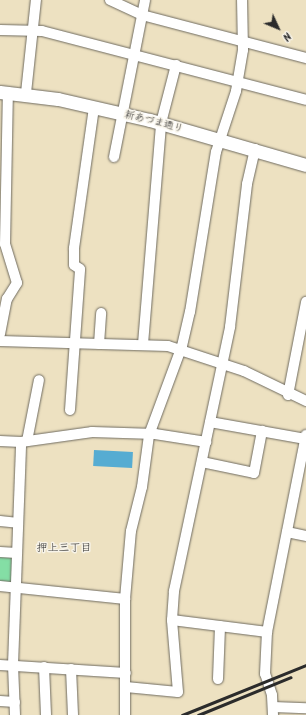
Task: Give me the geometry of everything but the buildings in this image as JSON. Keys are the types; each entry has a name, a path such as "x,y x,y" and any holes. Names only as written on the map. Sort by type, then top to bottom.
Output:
{"street":[{"path":"26,93 36,0"},
{"path":"110,0 142,15 306,58"},
{"path":"114,157 120,113 145,0"},
{"path":"125,715 125,599 131,531 142,488 149,435 180,349 190,312 216,152 221,140 237,82 244,42 242,0"},
{"path":"0,30 32,29 306,100"},
{"path":"142,344 161,123 176,66"},
{"path":"0,334 7,299 17,283 3,244 4,92"},
{"name":"新あづま通り","path":"4,92 26,93 120,113 255,149 306,165"},
{"path":"70,410 80,269 74,265 74,248 94,107"},
{"path":"126,687 178,692 172,620 177,576 222,363 255,149"},
{"path":"288,395 306,302"},
{"path":"99,344 101,313"},
{"path":"0,341 75,344 142,344 180,349 222,363 288,395 306,401"},
{"path":"15,715 13,665 18,522 24,441 39,380"},
{"path":"210,422 306,437 267,632 265,674 272,711 306,708"},
{"path":"202,462 254,473 262,431"},
{"path":"0,441 24,441 92,432 149,435 206,442"},
{"path":"0,521 18,522"},
{"path":"287,532 306,536"},
{"path":"0,552 17,553"},
{"path":"0,586 125,599"},
{"path":"172,620 267,632"},
{"path":"218,679 220,626"},
{"path":"0,665 126,673"},
{"path":"44,667 46,715"},
{"path":"71,669 73,715"},
{"path":"0,701 15,702"}],"green space":[{"path":"0,556 14,558 12,583 0,582"}],"water":[{"path":"94,450 133,452 132,468 93,466"}],"railway":[{"path":"182,715 306,665"},
{"path":"198,715 291,677"}],"district":[{"name":"押上三丁目","path":"64,548"}]}
